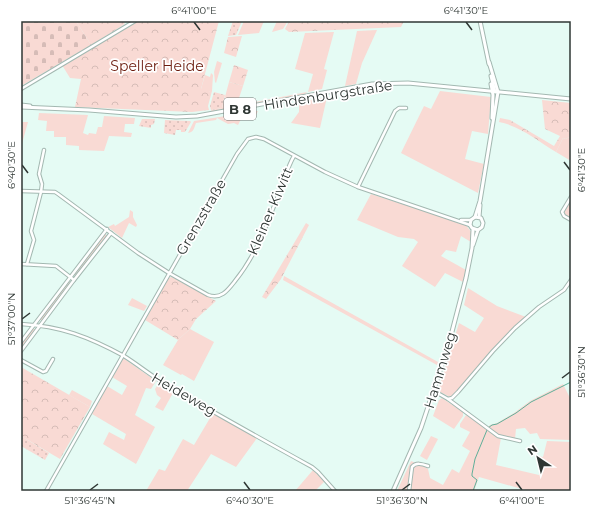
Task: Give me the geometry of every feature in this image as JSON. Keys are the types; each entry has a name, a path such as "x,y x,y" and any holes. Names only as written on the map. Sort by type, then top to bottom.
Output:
{"main road":[{"name":"Hammweg","path":"394,490 413,449 434,391 457,312 476,230 481,228 483,225 482,220 477,217 492,123 495,92 480,21"},
{"name":"Hammweg","path":"489,62 491,85 495,92 492,123"},
{"name":"Hindenburgstraße","path":"21,106 176,117 197,116 380,84 408,83 571,99"},
{"path":"488,91 491,85"},
{"path":"476,230 470,225 471,220 477,217"}],"street":[{"path":"21,89 135,21"},
{"path":"358,187 395,111 399,108 406,108"},
{"name":"Grenzstraße","path":"46,491 237,154 248,139 256,137 264,139 325,172 358,187 470,225"},
{"path":"27,264 34,240 31,231 41,192 42,184 39,174 44,150"},
{"name":"Kleiner Kiwitt","path":"21,190 55,192 138,253 169,273 212,296 220,296 242,272 259,244 294,156"},
{"path":"571,197 562,212 564,216 571,220"},
{"name":"Grenzstraße","path":"455,219 471,220"},
{"path":"21,342 107,229"},
{"path":"21,351 111,233"},
{"path":"21,264 56,266 74,280"},
{"path":"448,399 452,398 458,392 515,328 539,307 564,290 571,280"},
{"name":"Heideweg","path":"21,324 35,324 62,329 84,336 122,356 160,382 312,467 335,491"},
{"path":"21,360 43,372 46,371 53,359"},
{"path":"434,391 448,399 498,436 520,441"},
{"path":"409,491 412,467 419,463 428,466"}],"green space":[{"path":"21,21 76,21 91,45 21,86"},
{"name":"Speller Heide","path":"76,21 123,21 125,24 91,45"},
{"name":"Speller Heide","path":"136,21 219,21 201,89 204,89 204,92 209,92 210,90 212,91 208,106 209,110 192,112 75,107 81,79 70,78 62,65"},
{"path":"233,21 242,21 236,35 228,36"},
{"path":"244,21 264,21 259,33 238,35"},
{"path":"277,21 288,21 283,29 272,32"},
{"path":"289,21 404,21 401,27 289,32 285,29"},
{"path":"377,30 362,63 356,84 345,86 357,31"},
{"path":"334,32 324,69 327,70 322,89 308,92 313,74 295,69 305,33"},
{"path":"242,36 236,57 224,53 228,37"},
{"path":"217,61 222,63 216,83 214,72"},
{"path":"234,65 248,70 243,86 229,82"},
{"path":"211,73 213,75 212,91 204,92 201,89 205,75 210,77"},
{"path":"229,82 243,86 236,107 234,109 212,112 211,110 222,108"},
{"path":"440,91 491,97 488,134 472,131 465,159 484,164 478,193 401,153 424,106 431,109"},
{"path":"214,92 225,95 222,108 211,110 210,106"},
{"path":"307,92 304,95 240,107 239,105"},
{"path":"327,97 320,128 291,123 299,112 299,102"},
{"path":"542,100 571,103 571,136 566,139 563,138 556,152 522,130 499,122 500,118 510,120 554,146 560,136 545,129"},
{"path":"258,111 256,115 248,115 241,119 238,125 234,123 228,124 217,118 216,120 196,123 193,131 188,133 194,121"},
{"path":"39,113 88,115 83,133 88,135 89,133 96,134 98,127 102,127 104,116 135,118 134,124 125,124 124,132 132,133 131,137 109,136 104,151 79,150 79,146 66,145 66,137 54,137 54,131 46,131 47,121 38,120"},
{"path":"142,119 155,119 154,124 151,125 151,128 139,126"},
{"path":"165,120 191,122 185,132 176,130 175,135 164,133"},
{"path":"21,122 28,122 21,147"},
{"path":"571,136 571,161 556,152 563,138 566,139"},
{"path":"371,194 465,224 472,233 471,242 461,236 456,252 446,250 441,256 466,270 463,282 445,273 435,287 402,266 418,242 414,239 398,237 357,220"},
{"path":"571,198 571,219 563,212"},
{"path":"130,210 133,212 133,217 137,225 136,227 129,223 122,238 108,227 114,224 115,226 129,217"},
{"path":"306,223 309,225 281,279 266,299 262,297"},
{"path":"105,234 108,236 76,276 74,274"},
{"path":"284,276 438,362 437,365 283,280"},
{"path":"172,277 216,301 196,319 190,329 178,340 145,320 168,278"},
{"path":"68,281 71,283 43,320 40,320"},
{"path":"468,288 497,306 526,317 450,397 438,391 459,323 475,332 484,318 464,305"},
{"path":"132,298 147,306 144,311 128,305"},
{"path":"32,329 36,330 21,350 21,343"},
{"path":"190,329 214,342 194,381 163,365 178,340"},
{"path":"123,358 156,381 151,389 146,388 135,415 155,427 136,464 103,444 109,432 124,440 126,434 92,414 107,386 122,395 127,386 112,377"},
{"path":"21,367 90,407 60,459 21,436"},
{"path":"159,383 174,391 163,411 155,407 161,398 157,395 155,389"},
{"path":"563,384 571,400 571,440 540,439 537,433 530,434 525,428 516,429 515,439 501,437 488,427 514,413 530,401"},
{"path":"72,390 92,401 90,407 69,395"},
{"path":"442,398 463,412 463,416 454,429 433,416 439,400"},
{"path":"213,413 257,438 236,467 211,454 187,491 146,491 159,469 165,471 183,439 194,445"},
{"path":"466,415 501,438 496,465 539,475 542,464 537,462 538,456 543,457 547,441 571,442 571,491 529,491 479,477 474,491 410,491 412,470 416,465 423,465 428,469 430,478 443,485 452,469 459,473 470,451 462,446 470,432 460,427 460,424"},
{"path":"21,436 49,453 45,460 21,446"},
{"path":"431,436 438,439 427,460 420,456"},
{"path":"411,461 416,463 410,470 408,491 397,491"},
{"path":"313,470 325,481 315,491 295,491"}],"waterway":[{"path":"488,428 516,413 531,402 571,382"},
{"path":"473,491 477,480 472,476 475,459 487,430"}]}
